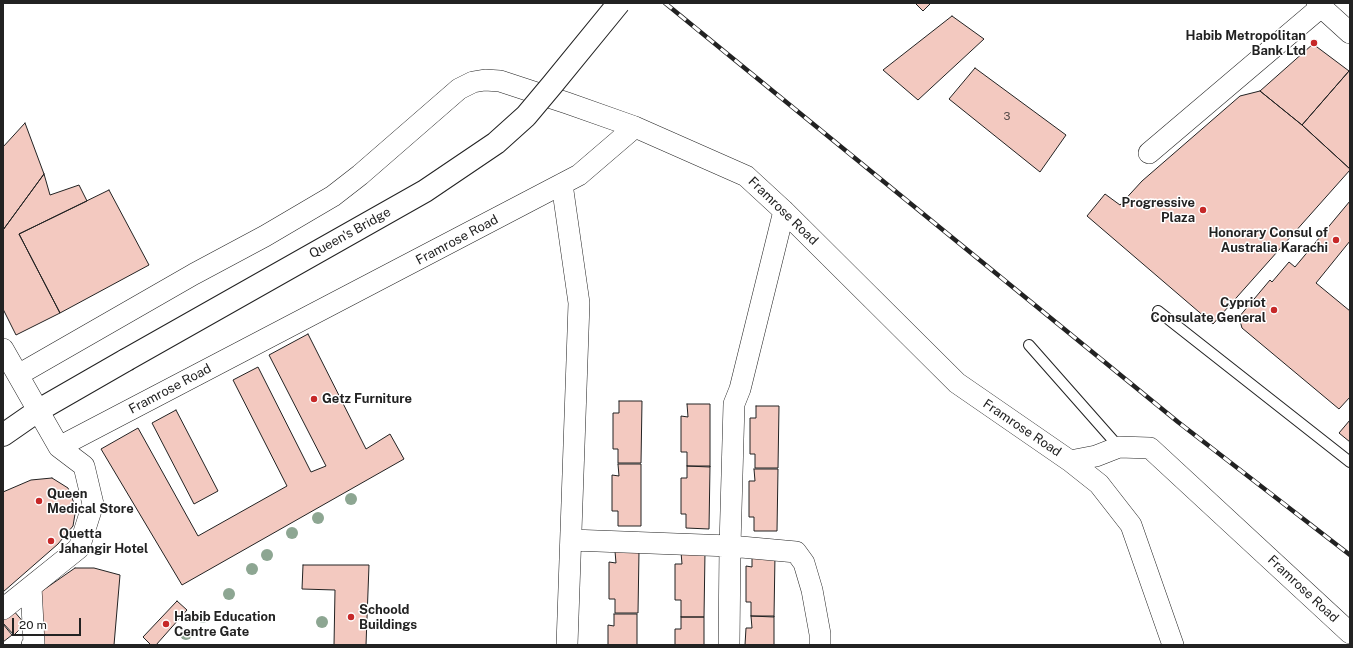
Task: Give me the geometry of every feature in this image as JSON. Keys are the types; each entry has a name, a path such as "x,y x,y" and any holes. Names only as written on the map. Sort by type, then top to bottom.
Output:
{"highway":[{"name":"Queen's Bridge","path":"38,410 425,191 496,144 526,116 619,3"},
{"path":"3,420 38,410"},
{"path":"3,435 38,410"}],"street":[{"path":"1149,153 1319,5 1350,33"},
{"path":"18,375 333,196 360,175 459,89 473,82 484,80 500,81 635,127"},
{"name":"Framrose Road","path":"59,447 579,175 635,127 746,176 784,211 957,383 1070,461 1096,456 1119,447 1150,448 1350,633"},
{"path":"562,184 579,303 568,645"},
{"path":"728,645 734,404 740,389 784,211"},
{"path":"3,349 59,447 84,466 93,504 79,548 3,609"},
{"path":"1070,461 1099,484 1131,525 1172,645"},
{"path":"571,540 730,546 796,552 804,563 812,590 820,634 820,645"},
{"path":"30,587 33,644"}],"lane":[{"path":"1158,311 1350,462"},
{"path":"1029,346 1119,447"}],"building":[{"path":"915,3 931,3 923,11"},
{"path":"952,16 984,39 918,100 883,70"},
{"path":"1313,44 1349,71 1302,125 1260,91"},
{"path":"975,68 1066,135 1040,172 949,99"},
{"path":"1349,71 1350,72 1350,169 1302,125"},
{"name":"Progressive Plaza","path":"1260,91 1302,125 1350,170 1213,324 1087,216 1105,194 1120,205 1142,181 1240,96"},
{"path":"25,123 44,174 3,230 3,147"},
{"path":"44,174 50,195 79,185 87,201 19,234 60,313 16,335 3,309 3,230"},
{"path":"109,190 149,265 60,313 19,234"},
{"path":"1350,201 1350,241 1316,283 1350,311 1350,397 1339,409 1242,328 1239,317 1270,280 1272,282 1289,262 1295,267"},
{"path":"308,334 366,449 390,434 404,459 182,585 101,449 138,428 198,536 287,486 233,380 258,367 311,472 326,466 269,355"},
{"path":"619,401 642,401 641,463 618,463 618,449 613,449 613,413 619,413"},
{"path":"687,404 710,404 710,467 687,466 687,452 681,452 681,416 688,417"},
{"path":"756,406 779,406 778,468 755,468 755,454 750,454 750,418 756,418"},
{"path":"176,410 218,491 194,504 152,423"},
{"path":"1350,420 1350,442 1339,433"},
{"path":"618,464 641,464 641,526 618,526 618,511 612,511 612,475 619,476"},
{"path":"687,466 710,466 709,529 686,528 686,514 681,514 681,478 687,478"},
{"path":"754,469 778,469 777,531 754,531 754,517 749,517 749,481 755,481"},
{"path":"52,478 68,488 76,508 73,526 58,544 3,592 3,492 31,480"},
{"path":"615,551 639,551 638,613 615,613 615,599 609,599 609,562 616,563"},
{"path":"681,552 705,552 704,617 681,617 681,600 675,600 675,564 682,564"},
{"path":"752,555 775,555 774,617 751,616 751,602 746,602 746,566 752,567"},
{"name":"Schoold Buildings","path":"303,565 369,565 366,645 334,645 335,590 302,589"},
{"path":"75,568 94,568 120,575 114,645 40,645 39,593"},
{"name":"Habib Education Centre Gate","path":"177,601 187,610 156,645 151,645 143,637"},
{"path":"13,610 25,624 14,635 3,623 3,620"},
{"path":"614,614 637,614 637,645 608,645 608,625 614,626"},
{"path":"751,616 774,616 774,645 745,645 746,628 752,628"},
{"path":"681,617 704,617 704,645 675,645 675,629 681,629"},
{"path":"3,624 12,635 3,642"}],"railway":[{"path":"665,3 1178,422 1350,555"}],"place":[{"name":"Habib Metropolitan Bank Ltd","path":"1314,43"},
{"name":"Progressive Plaza","path":"1203,210"},
{"name":"Honorary Consul of Australia Karachi","path":"1336,240"},
{"name":"Cypriot Consulate General","path":"1274,310"},
{"name":"Getz Furniture","path":"314,399"},
{"name":"Queen Medical Store","path":"39,501"},
{"name":"Quetta Jahangir Hotel","path":"51,541"},
{"name":"Schoold Buildings","path":"351,617"},
{"name":"Habib Education Centre Gate","path":"166,624"}]}
